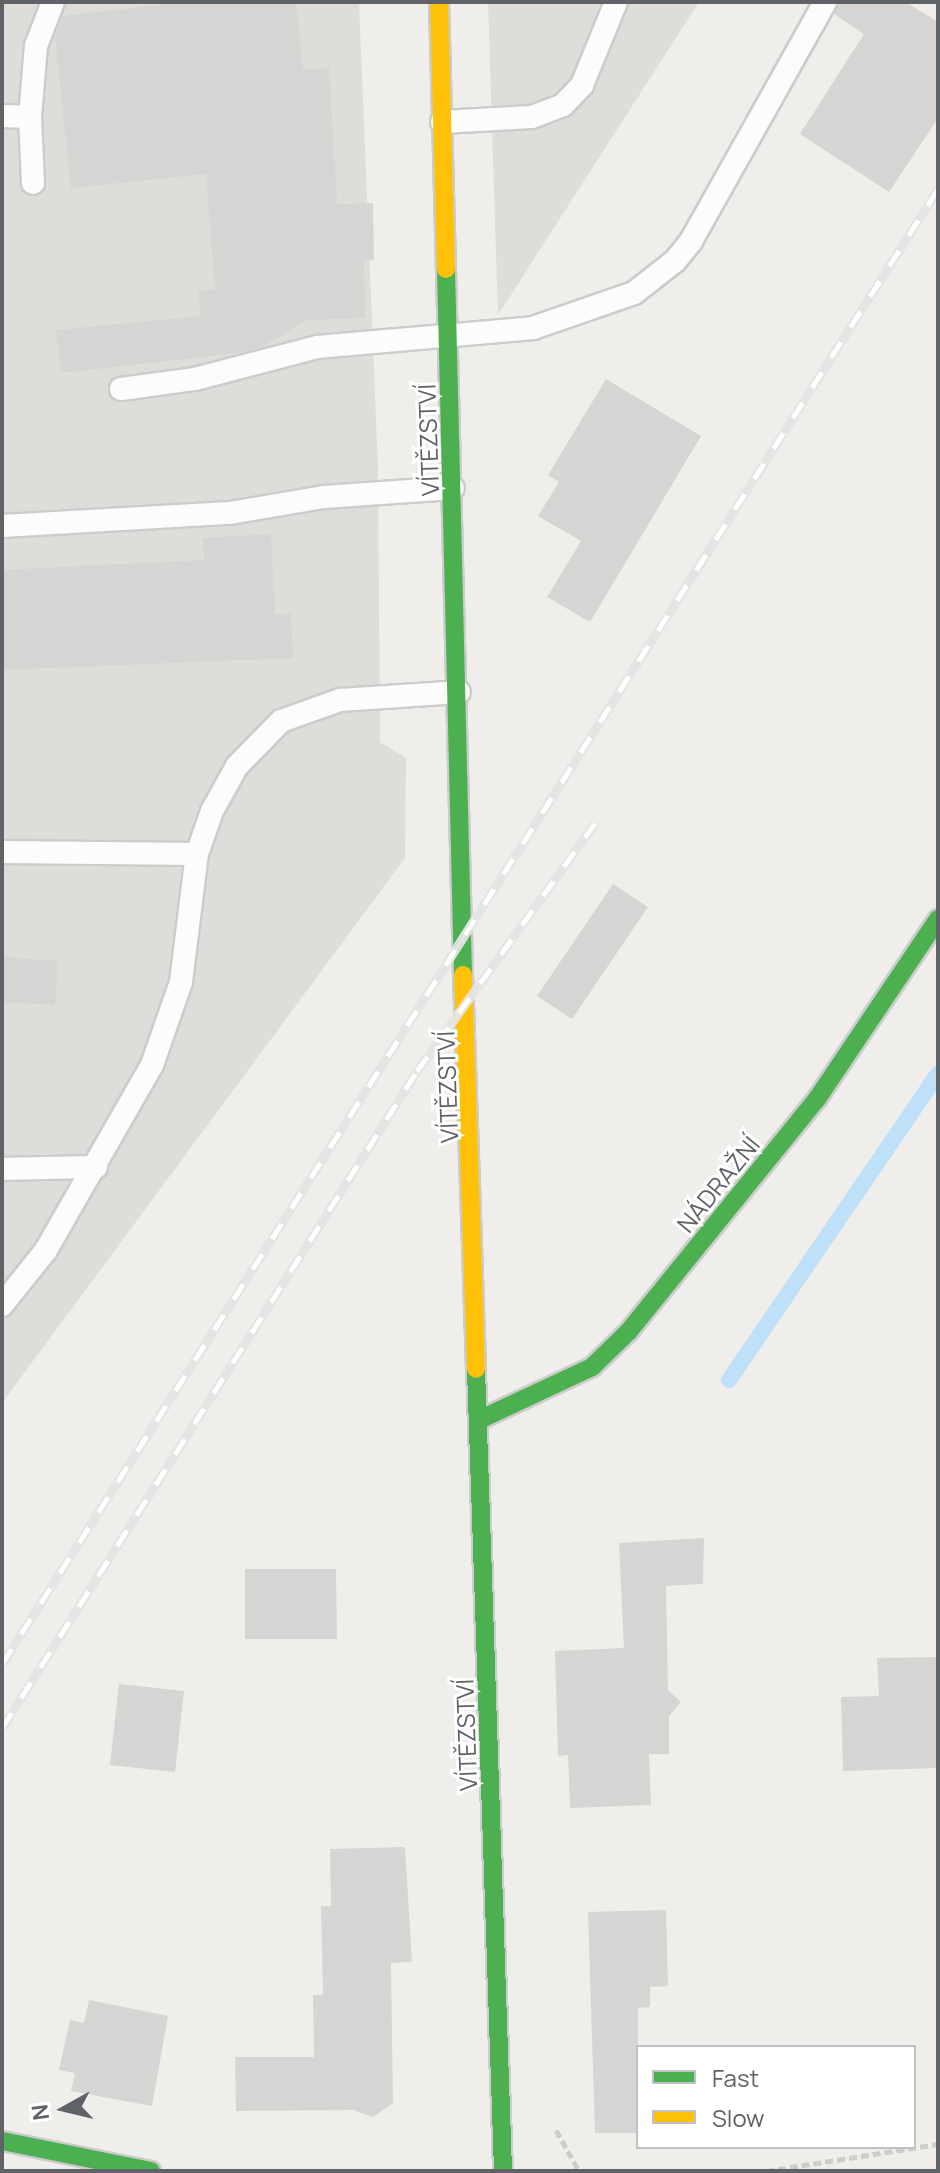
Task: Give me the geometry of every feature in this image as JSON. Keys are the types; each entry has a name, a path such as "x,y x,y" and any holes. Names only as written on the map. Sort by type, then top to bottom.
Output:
{"main road":[{"name":"VÍTĚZSTVÍ","path":"439,2 503,2171"},
{"name":"NÁDRAŽNÍ","path":"481,1419 592,1367 629,1331 817,1099 938,919"},
{"path":"2,2141 151,2171"}],"lane":[{"path":"33,183 30,117 36,46 53,2"},
{"path":"442,122 532,117 563,105 582,85 616,2"},
{"path":"121,389 195,379 317,347 448,339 533,328 620,300 675,261 825,2"},
{"path":"2,116 30,117"},
{"path":"2,526 230,513 324,497 453,488"},
{"path":"2,1305 46,1250 96,1167 138,1093 173,1013 197,854 212,811 237,766 281,721 340,700 459,692"},
{"path":"2,852 197,854"},
{"path":"2,1169 96,1167"}],"path":[{"path":"556,2130 579,2171"},
{"path":"916,2147 938,2144"},
{"path":"766,2171 906,2149"}],"shaded area":[{"path":"2,2 359,2 378,467 380,742 406,758 405,858 2,1403"},
{"path":"488,2 699,2 498,315"}],"building":[{"path":"183,2 296,2 303,70 329,68 337,204 373,203 374,260 364,260 365,318 307,320 264,346 238,353 61,373 56,330 201,316 198,291 215,289 206,174 71,188 55,37 63,16"},
{"path":"839,2 906,2 938,22 938,118 889,192 800,134 864,34 834,14"},
{"path":"606,379 701,436 590,622 547,597 581,541 538,516 559,482 548,475"},
{"path":"271,534 275,614 291,614 293,658 2,670 2,570 204,560 203,538"},
{"path":"613,884 648,907 572,1019 537,996"},
{"path":"2,957 58,961 55,1005 2,1002"},
{"path":"704,1538 703,1584 666,1586 668,1690 681,1702 669,1716 669,1754 649,1754 651,1805 570,1808 568,1755 558,1756 555,1651 624,1648 619,1543"},
{"path":"245,1569 336,1569 337,1639 245,1639"},
{"path":"938,1657 938,1768 843,1771 841,1697 879,1696 877,1658"},
{"path":"119,1684 184,1691 175,1772 110,1765"},
{"path":"405,1847 412,1962 391,1963 393,2103 373,2117 353,2110 236,2111 235,2057 314,2057 313,1995 323,1995 321,1906 331,1906 330,1849"},
{"path":"666,1910 668,1986 650,1987 650,2007 638,2008 636,2133 595,2133 588,1912"},
{"path":"89,2000 168,2016 152,2106 71,2091 75,2073 59,2070 70,2020 84,2023"}],"waterway":[{"path":"729,1380 938,1074"}],"railway":[{"path":"2,1664 938,189"},
{"path":"2,1728 417,1071 595,823"}],"traffic: fast":[{"path":"446,269 463,975"},
{"path":"481,1419 592,1367 629,1331 817,1099 938,919"},
{"path":"476,1369 503,2171"},
{"path":"2,2141 151,2171"}],"traffic: slow":[{"path":"439,2 446,269"},
{"path":"463,975 476,1369"}]}
